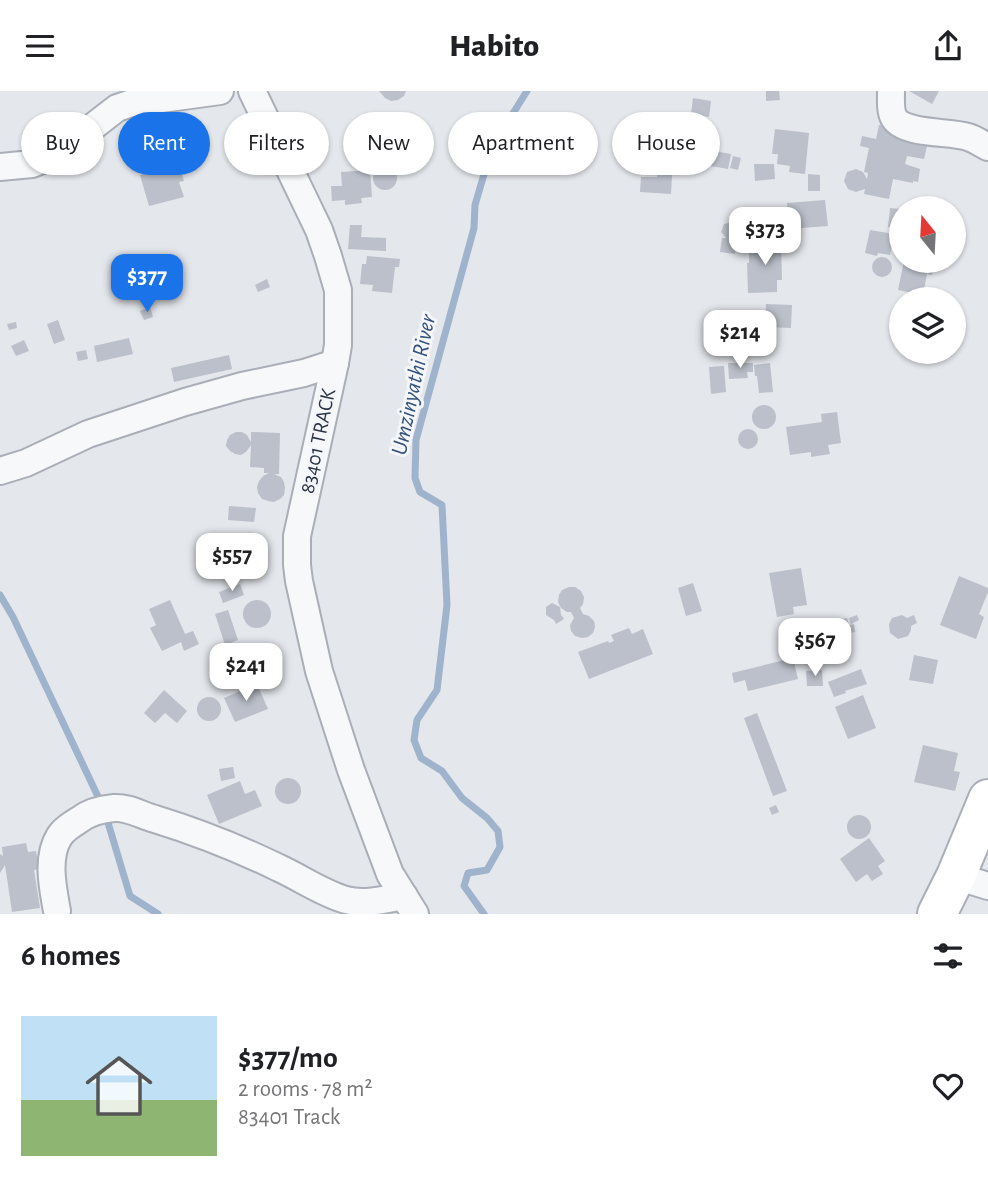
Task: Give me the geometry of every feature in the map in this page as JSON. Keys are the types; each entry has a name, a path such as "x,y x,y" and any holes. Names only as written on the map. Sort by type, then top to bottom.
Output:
{"street":[{"path":"0,167 32,164 59,153 117,108 132,103 220,91"},
{"name":"83401 TRACK","path":"252,91 318,230 338,290 338,345 297,536 299,581 318,671 351,771 390,874 410,905"},
{"path":"891,91 892,112 902,125 967,137 988,147"},
{"path":"0,471 26,463 88,433 185,402 335,363"},
{"path":"937,914 972,881 988,799"},
{"path":"57,911 52,866 59,837 83,817 113,808 127,809 204,834 346,900 410,905"}],"building":[{"path":"379,91 406,91 398,100 391,101"},
{"path":"766,91 779,91 780,100 766,101"},
{"path":"909,91 939,91 932,104"},
{"path":"693,98 711,101 710,112 691,112"},
{"path":"879,125 912,132 928,142 924,159 907,156 905,164 920,169 918,182 893,179 889,199 864,194 865,189 856,192 848,189 844,181 847,172 856,169 863,172 867,179 868,173 864,172 869,148 860,146 862,136 876,139"},
{"path":"775,129 809,133 805,174 789,172 790,166 777,164 778,154 772,154"},
{"path":"720,152 731,154 728,169 720,168"},
{"path":"733,156 741,158 738,170 730,168"},
{"path":"754,164 774,164 775,179 755,181"},
{"path":"341,172 343,175 370,175 372,197 361,198 362,203 345,205 345,200 332,201 331,186 342,186"},
{"path":"808,174 820,175 820,191 808,191"},
{"path":"140,175 182,175 184,181 179,182 184,197 149,206"},
{"path":"374,175 396,175 393,186 385,190 377,186 373,178"},
{"path":"672,175 671,194 640,192 641,177"},
{"path":"825,200 828,226 789,229 787,203"},
{"path":"757,210 767,214 771,224 767,234 757,238 747,234 743,224 747,214"},
{"path":"733,222 740,233 734,239 735,254 720,252 722,238 726,238 721,232 724,224"},
{"path":"350,225 362,225 361,237 386,238 386,251 348,249"},
{"path":"870,230 889,233 889,255 865,253"},
{"path":"761,239 781,239 782,280 777,280 777,292 748,293 749,247 761,247"},
{"path":"367,256 400,259 399,267 395,267 392,293 372,291 373,285 360,284 362,264 366,264"},
{"path":"878,258 889,260 890,273 878,276 873,271 873,263"},
{"path":"902,273 932,273 927,274 925,287 899,287"},
{"path":"267,279 270,287 258,292 255,285"},
{"path":"766,304 792,305 791,328 765,327"},
{"path":"150,307 153,317 144,320 140,311"},
{"path":"58,320 65,340 54,344 47,324"},
{"path":"16,322 17,328 9,330 7,324"},
{"path":"129,338 133,354 97,362 94,346"},
{"path":"24,340 29,351 16,356 11,346"},
{"path":"86,350 88,359 78,361 76,352"},
{"path":"229,355 232,369 174,382 171,368"},
{"path":"728,363 753,363 753,372 747,372 748,378 729,379"},
{"path":"770,363 773,392 759,393 754,365"},
{"path":"724,366 726,392 711,394 709,367"},
{"path":"759,405 769,405 776,412 776,422 769,429 759,429 752,422 752,412"},
{"path":"837,412 841,443 828,445 830,454 811,457 811,452 790,455 786,427 822,422 821,414"},
{"path":"744,429 752,429 758,439 752,449 744,449 738,443 738,435"},
{"path":"236,432 247,435 251,442 251,432 280,433 279,474 274,474 284,482 284,495 280,499 268,501 262,499 258,493 259,481 269,473 264,473 264,468 250,467 251,445 241,455 230,451 226,446 230,435"},
{"path":"229,506 256,508 254,522 228,520"},
{"path":"801,568 807,605 793,607 794,614 777,617 769,573"},
{"path":"959,576 988,588 979,614 984,617 976,639 940,625"},
{"path":"693,583 702,611 686,616 678,588"},
{"path":"240,584 244,595 223,603 219,592"},
{"path":"569,587 581,591 584,597 580,608 583,614 594,621 593,633 588,637 575,636 570,625 574,618 571,612 561,608 558,602 562,590"},
{"path":"170,600 185,634 193,631 199,644 184,651 181,642 162,651 150,628 156,625 149,609"},
{"path":"257,600 267,604 271,614 267,624 257,628 247,624 243,614 247,604"},
{"path":"552,603 560,607 564,619 556,624 546,615 546,607"},
{"path":"228,610 238,640 225,645 215,614"},
{"path":"857,615 859,620 851,624 849,618"},
{"path":"902,615 907,618 914,615 917,623 911,626 908,636 898,639 890,633 889,624 892,618"},
{"path":"847,618 849,625 845,626 854,624 855,632 817,640 813,626"},
{"path":"797,624 805,625 809,632 808,638 798,645 789,636 791,627"},
{"path":"629,628 632,634 643,629 653,654 589,679 578,652 614,641 611,635"},
{"path":"914,655 938,660 933,684 909,680"},
{"path":"793,658 798,679 748,691 745,680 734,683 732,673"},
{"path":"257,661 263,674 232,685 227,672"},
{"path":"861,669 867,684 834,697 828,682"},
{"path":"822,670 823,686 807,686 806,671"},
{"path":"257,684 268,709 235,722 224,698"},
{"path":"164,690 187,711 177,723 165,713 155,723 144,713"},
{"path":"863,695 876,728 848,739 835,707"},
{"path":"209,697 218,700 221,709 218,718 209,721 200,718 197,709 200,700"},
{"path":"757,713 787,791 773,796 744,718"},
{"path":"923,745 958,753 954,771 960,772 955,791 914,782"},
{"path":"233,767 235,778 221,781 219,769"},
{"path":"288,778 297,782 301,791 297,800 288,804 279,800 275,791 279,782"},
{"path":"240,781 245,794 255,790 262,806 219,824 207,795"},
{"path":"776,805 779,812 772,815 769,808"},
{"path":"859,815 868,818 871,827 868,836 859,839 850,836 847,827 850,818"},
{"path":"869,838 885,861 878,866 883,874 872,881 867,874 856,882 840,859"},
{"path":"26,843 28,852 36,851 39,869 34,870 40,908 12,912 5,865 0,873 0,854 3,856 2,847"}],"waterway":[{"name":"Umzinyathi River","path":"484,914 464,886 468,873 487,870 500,847 498,831 487,818 462,798 442,771 421,758 414,740 417,720 437,690 447,605 442,505 420,492 415,478 416,440 474,228 475,205 492,147 527,91"},
{"path":"0,595 102,805"},
{"path":"106,816 130,896 158,914"}]}
